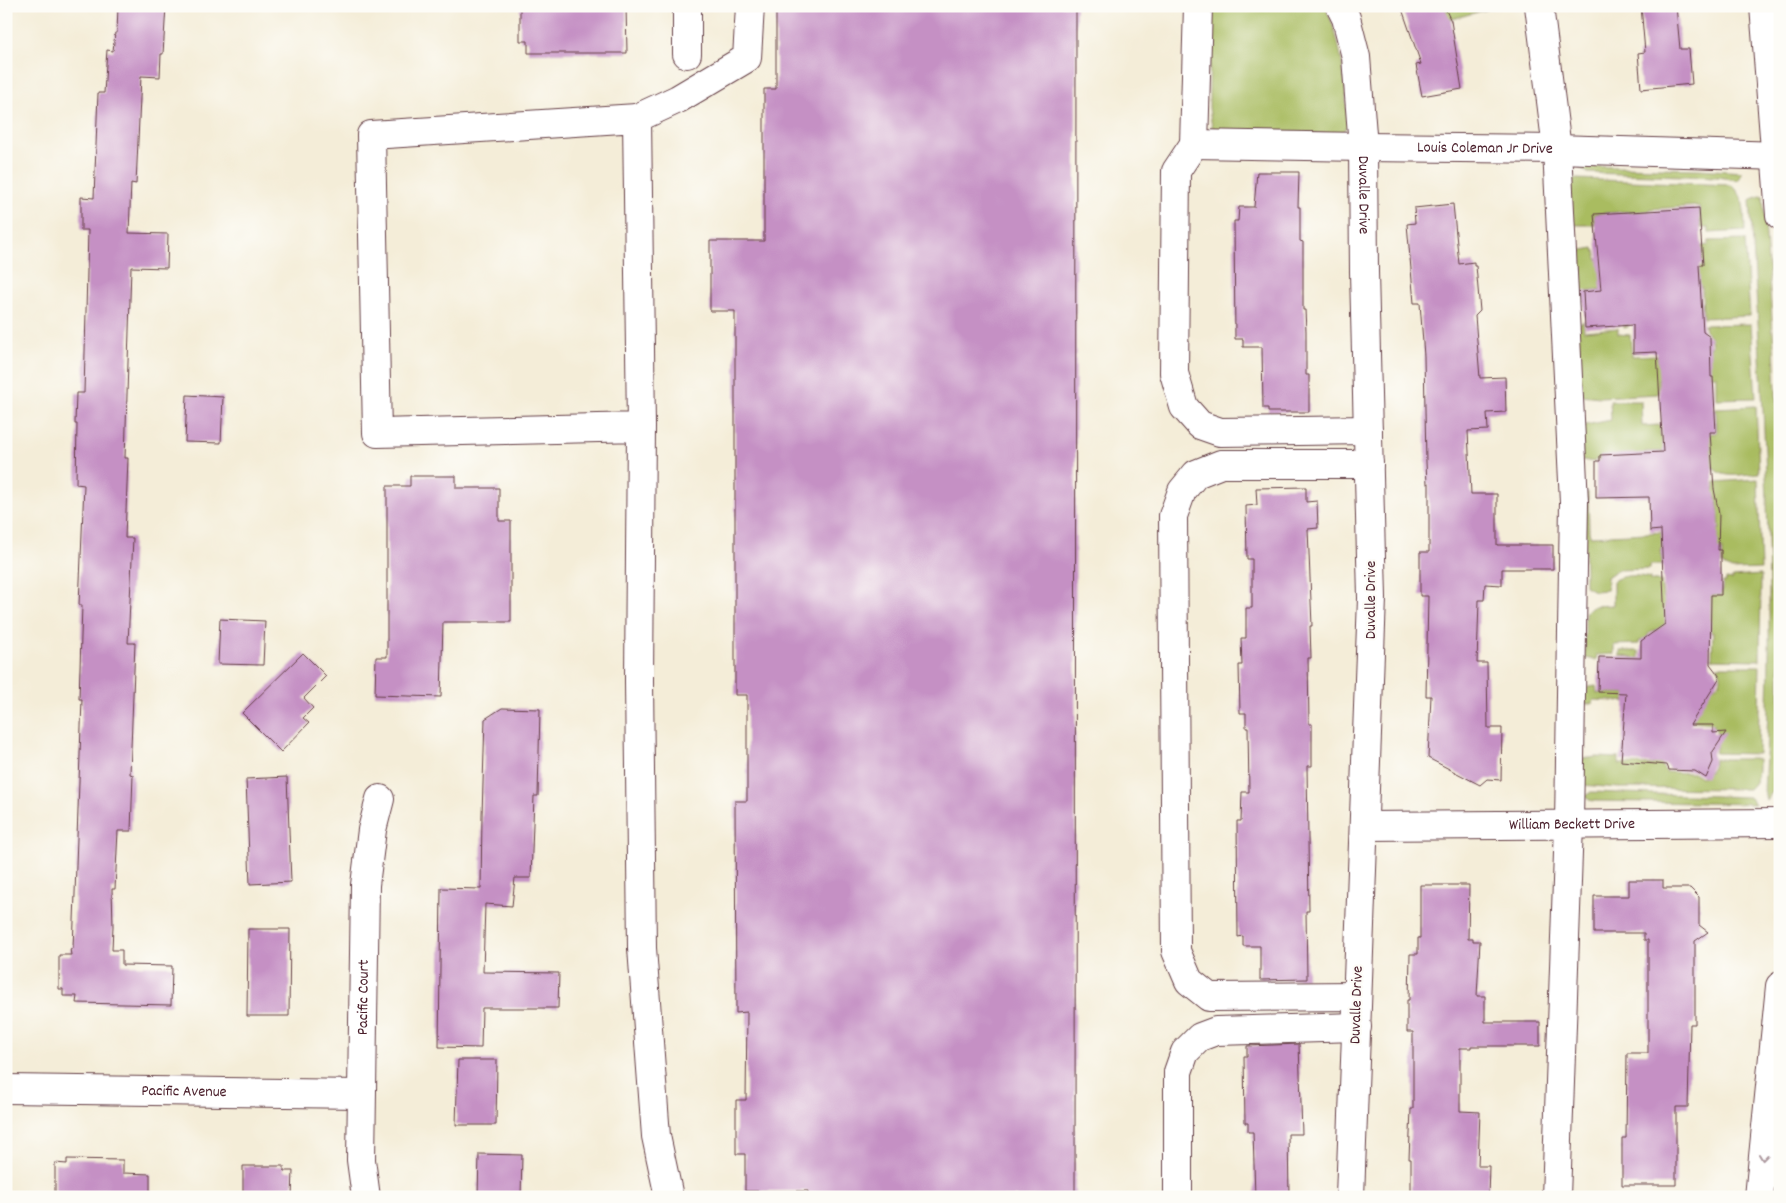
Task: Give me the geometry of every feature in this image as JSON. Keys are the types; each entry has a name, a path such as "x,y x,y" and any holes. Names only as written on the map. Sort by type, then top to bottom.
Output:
{"street":[{"path":"687,6 687,54"},
{"path":"641,426 377,433 371,135 637,118 678,99 747,58 750,6"},
{"path":"1198,6 1194,144 1176,171 1174,372 1184,407 1200,425 1220,432 1368,430"},
{"name":"Duvalle Drive","path":"1340,6 1346,18 1356,58 1362,147 1372,598 1350,1197"},
{"path":"1539,6 1557,149 1574,502 1569,824 1556,1197"},
{"path":"1764,6 1778,156 1780,215"},
{"path":"637,118 641,426 639,691 642,948 656,1136 669,1197"},
{"name":"Louis Coleman Jr Drive","path":"1194,144 1557,149 1778,156"},
{"path":"1358,996 1209,997 1189,981 1176,951 1173,516 1182,491 1196,474 1221,464 1368,464"},
{"name":"Pacific Court","path":"366,1197 361,1160 360,1094 365,885 372,830 380,799"},
{"name":"William Beckett Drive","path":"1364,826 1780,823"},
{"path":"1759,1197 1780,986"},
{"path":"1178,1197 1178,1072 1185,1052 1200,1037 1216,1031 1357,1027"},
{"name":"Pacific Avenue","path":"6,1089 360,1094"}],"green space":[{"path":"1212,6 1325,6 1336,35 1344,79 1348,125 1341,134 1218,132 1212,127 1209,108 1209,87"},
{"path":"1445,6 1500,6 1448,20"},
{"path":"1577,166 1742,172 1738,180 1717,177 1588,173"},
{"path":"1568,180 1731,185 1736,189 1742,200 1745,231 1709,233 1709,228 1701,228 1699,206 1649,209 1649,212 1632,211 1594,214 1594,225 1569,225"},
{"path":"1763,195 1774,347 1780,480 1779,767 1776,788 1766,800 1764,791 1768,717 1769,569 1764,421 1750,200"},
{"path":"1745,240 1750,316 1703,318 1702,287 1644,290 1627,310 1628,327 1624,328 1619,288 1581,291 1581,297 1574,297 1571,252 1594,248 1597,259 1634,258 1679,269 1703,267 1702,246 1709,245 1709,241"},
{"path":"1583,321 1584,331 1618,328 1618,334 1630,335 1632,356 1706,353 1712,346 1711,337 1705,331 1704,325 1751,324 1756,398 1716,399 1716,375 1658,379 1658,394 1600,397 1580,395 1576,325"},
{"path":"1610,401 1641,401 1642,426 1660,425 1660,436 1717,433 1716,408 1756,406 1759,473 1722,474 1713,467 1708,467 1707,449 1645,452 1646,469 1633,458 1595,460 1594,462 1582,460 1581,426 1611,420"},
{"path":"1758,479 1761,569 1732,570 1722,565 1722,549 1713,547 1661,549 1662,565 1650,565 1650,569 1617,570 1607,577 1607,590 1594,591 1585,586 1584,494 1588,492 1589,532 1591,536 1720,529 1717,498 1709,499 1708,489 1715,489 1715,482"},
{"path":"1761,575 1760,660 1712,659 1713,632 1655,630 1648,634 1648,641 1639,641 1639,644 1614,645 1614,654 1597,655 1596,660 1585,658 1585,612 1594,606 1613,605 1613,581 1617,579 1626,576 1636,576 1650,578 1650,581 1661,581 1663,597 1721,595 1723,582 1726,582 1726,579 1732,580 1732,577"},
{"path":"1620,651 1639,651 1639,686 1712,687 1721,678 1717,666 1760,666 1758,754 1715,753 1719,738 1713,723 1632,715 1632,702 1594,700 1592,704 1585,704 1584,688 1596,686 1597,693 1631,693 1633,657 1620,656"},
{"path":"1597,757 1619,758 1619,764 1653,765 1655,760 1657,760 1666,772 1695,773 1701,777 1710,770 1714,759 1758,759 1758,772 1755,782 1749,789 1619,788 1581,785 1582,759"},
{"path":"1591,792 1749,797 1755,804 1594,801 1589,800 1585,796"},
{"path":"1780,1137 1780,1197 1773,1197"}],"building":[{"path":"118,6 166,6 160,77 141,76 136,184 131,183 129,233 168,234 167,268 131,267 125,458 128,458 125,538 133,538 128,643 135,643 130,774 133,775 131,831 118,831 115,889 112,889 112,950 122,950 122,965 172,966 171,1005 76,1003 77,996 63,996 63,989 59,989 59,955 71,955 70,949 73,949 82,699 79,699 82,605 79,605 84,485 76,484 77,424 75,424 76,393 84,393 88,230 81,230 81,197 94,198 98,93 104,93 107,50 113,51 115,33 117,33"},
{"path":"520,6 626,6 627,53 528,53 528,41 520,41"},
{"path":"776,6 1076,6 1075,1197 808,1197 808,1191 745,1191 745,1154 736,1154 736,1100 746,1100 747,1012 736,1013 735,801 747,801 747,695 735,695 735,311 710,311 710,241 764,241 764,89 776,89"},
{"path":"1401,6 1444,6 1451,21 1462,89 1422,96 1416,65 1421,64"},
{"path":"1641,6 1676,6 1680,49 1689,49 1692,84 1641,89 1638,53 1645,52"},
{"path":"1257,172 1299,172 1298,207 1300,207 1300,241 1303,242 1303,310 1305,310 1306,331 1306,375 1309,375 1309,412 1268,412 1268,408 1263,408 1262,347 1243,347 1243,339 1235,339 1234,221 1238,221 1239,207 1254,207"},
{"path":"1453,204 1459,264 1474,262 1474,266 1476,266 1480,311 1475,316 1480,378 1505,377 1506,412 1487,413 1488,430 1468,431 1471,494 1497,494 1497,545 1553,545 1553,569 1502,569 1502,585 1485,584 1484,600 1479,600 1477,663 1487,663 1488,728 1502,728 1501,780 1487,779 1480,785 1428,758 1431,696 1426,696 1428,596 1420,596 1420,552 1429,552 1429,483 1427,484 1424,356 1420,303 1414,303 1407,224 1415,223 1414,208"},
{"path":"1699,208 1703,265 1699,265 1703,332 1710,337 1711,377 1713,377 1716,432 1710,432 1714,489 1719,514 1718,550 1721,550 1721,595 1711,595 1710,664 1720,677 1690,725 1713,725 1713,733 1726,732 1712,753 1713,762 1706,778 1695,771 1669,770 1667,765 1621,761 1626,693 1598,692 1599,657 1641,658 1641,641 1665,624 1661,530 1650,531 1649,497 1596,498 1596,461 1600,461 1600,455 1663,452 1657,352 1633,353 1633,325 1585,328 1583,292 1601,290 1594,214"},
{"path":"187,395 223,397 221,443 185,442"},
{"path":"410,476 456,476 456,488 499,488 499,521 511,521 511,622 443,622 441,697 375,695 376,657 387,657 387,486 410,486"},
{"path":"1306,487 1306,502 1317,501 1318,528 1308,529 1312,626 1310,626 1311,658 1308,658 1309,724 1312,724 1312,766 1307,766 1309,911 1306,911 1307,979 1260,980 1260,946 1243,946 1243,936 1238,937 1237,821 1241,821 1242,792 1249,792 1248,728 1246,728 1246,713 1240,713 1239,665 1242,665 1241,638 1246,638 1246,608 1252,608 1252,559 1247,559 1246,506 1257,505 1256,488"},
{"path":"220,619 265,621 263,665 218,664"},
{"path":"303,653 326,676 304,698 313,708 303,718 309,723 281,752 242,713"},
{"path":"502,708 540,709 538,796 534,796 531,878 515,878 512,906 485,904 483,972 559,973 558,1008 482,1008 481,1048 439,1047 441,888 481,889 485,719"},
{"path":"287,777 291,882 250,884 246,779"},
{"path":"1629,880 1663,880 1663,888 1690,888 1699,897 1699,925 1708,932 1695,941 1695,1024 1690,1024 1688,1107 1676,1107 1676,1185 1622,1185 1622,1138 1626,1138 1627,1053 1648,1053 1648,940 1644,940 1644,933 1594,933 1594,896 1629,896"},
{"path":"1420,885 1469,885 1468,939 1480,941 1477,996 1485,996 1485,1022 1540,1022 1540,1046 1471,1046 1471,1048 1460,1048 1460,1111 1480,1112 1478,1166 1489,1166 1488,1197 1411,1197 1411,1159 1409,1159 1411,1109 1413,1109 1413,1032 1407,1032 1407,1000 1409,1000 1410,954 1418,954 1418,938 1420,938"},
{"path":"248,929 290,929 289,1016 247,1016"},
{"path":"1299,1044 1302,1134 1288,1134 1289,1197 1255,1197 1253,1132 1248,1132 1248,1123 1245,1123 1244,1056 1247,1056 1247,1046"},
{"path":"458,1060 497,1060 496,1125 456,1125"},
{"path":"479,1154 522,1155 521,1197 478,1197"},
{"path":"67,1159 123,1160 123,1173 150,1174 150,1197 55,1197 55,1163 67,1164"},
{"path":"243,1166 284,1166 284,1171 293,1171 292,1197 243,1197"}]}
